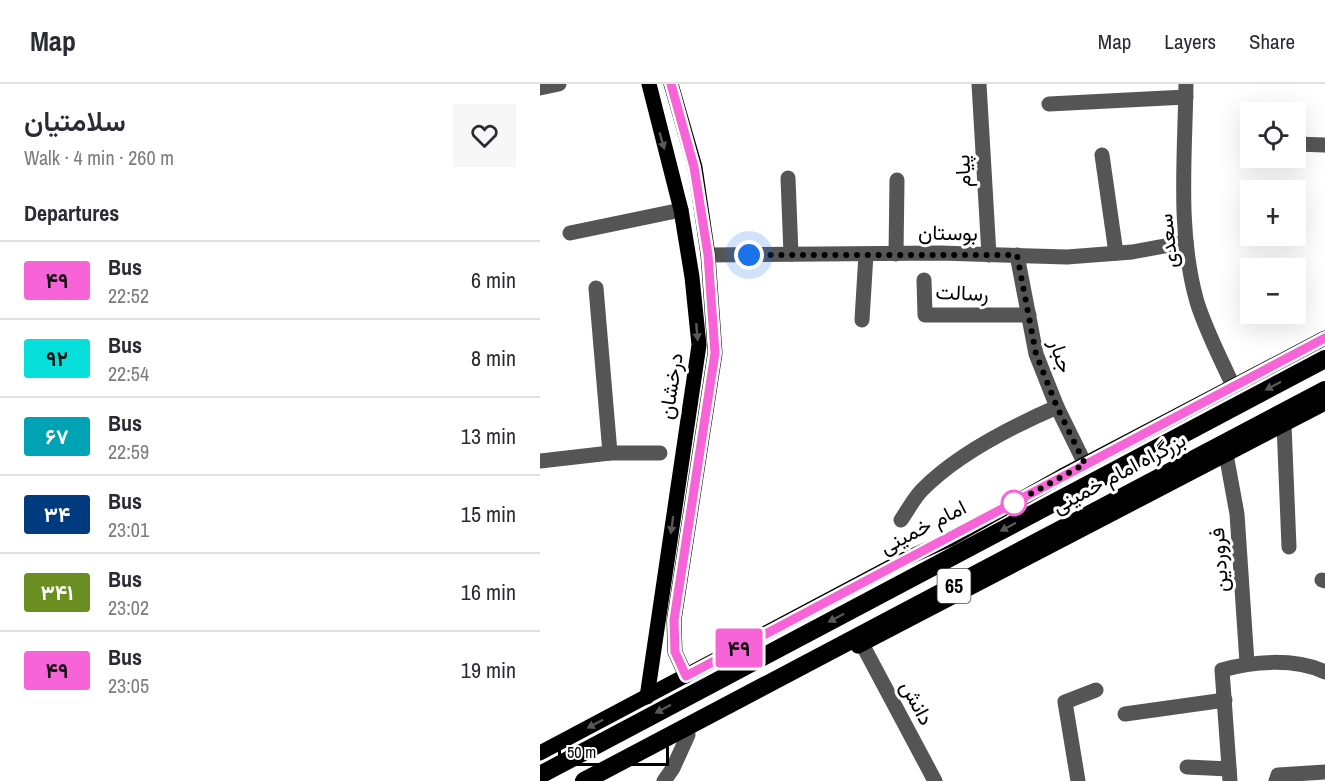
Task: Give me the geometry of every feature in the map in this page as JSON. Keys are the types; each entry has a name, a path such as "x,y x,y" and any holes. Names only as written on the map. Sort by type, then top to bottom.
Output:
{"highway":[{"name":"بزرگراه امام خمینی","path":"540,775 1325,359"},
{"name":"بزرگراه امام خمینی","path":"584,781 1325,390"}],"main road":[{"name":"درخشان","path":"647,697 699,345 692,277 681,210 649,84"},
{"name":"درخشان","path":"671,84 694,167 708,255 715,353 674,620 675,652 686,676"},
{"name":"امام خمینی","path":"540,753 905,559 950,539 1085,464 1325,338"},
{"path":"600,781 1325,403"},
{"path":"652,653 665,657 675,652"}],"street":[{"path":"540,88 559,84"},
{"name":"پیام","path":"979,84 989,255"},
{"path":"1049,104 1186,90"},
{"name":"سعدی","path":"1186,90 1184,190 1186,242 1197,303 1233,386"},
{"path":"1306,144 1325,145"},
{"path":"1102,155 1116,253"},
{"path":"788,178 791,254"},
{"path":"896,254 897,180"},
{"path":"570,233 681,210"},
{"name":"بوستان","path":"708,255 896,254 1067,257 1116,253 1186,242"},
{"path":"862,320 866,254"},
{"name":"جبار","path":"1017,255 1036,354 1057,407 1085,464"},
{"name":"رسالت","path":"924,280 925,315 1029,315"},
{"path":"596,288 610,453"},
{"path":"901,520 922,490 959,460 1023,422 1057,407"},
{"path":"1284,424 1289,547"},
{"path":"540,461 610,453 660,453"},
{"name":"فروردین","path":"1226,454 1237,514 1247,663"},
{"name":"دانش","path":"862,644 935,781"},
{"path":"1187,767 1230,775 1222,670 1247,663 1311,665 1325,672"},
{"path":"1078,781 1065,702 1096,690"},
{"path":"1125,714 1225,700"},
{"path":"665,781 688,735"},
{"path":"1276,781 1278,776 1325,772"}],"bus line":[{"name":"۴۹","path":"671,84 694,167 708,255 715,353 674,620 675,652 686,676 905,559 950,539 1062,476 1325,338"}],"route":[{"path":"749,255 940,253 1017,255 1036,354 1057,407 1085,464 1014,503"}]}
